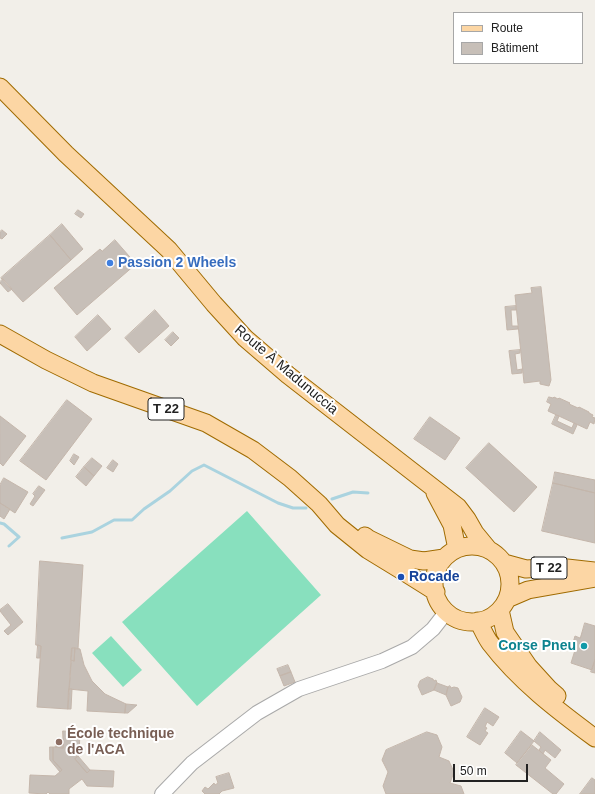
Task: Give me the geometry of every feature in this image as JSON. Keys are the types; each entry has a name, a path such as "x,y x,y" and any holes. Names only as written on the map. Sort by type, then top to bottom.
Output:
{"main road":[{"name":"Route À Madunuccia","path":"0,87 66,154 169,250 214,304 245,338 288,374 458,507 475,533 489,550"},
{"name":"T 22","path":"0,334 46,360 93,383 206,423 253,450 290,478 319,504 337,525 368,550 436,592"},
{"name":"Route À Madunuccia","path":"432,487 452,524 450,554"},
{"name":"T 22","path":"319,504 369,539 410,559 424,561 450,554"},
{"path":"503,604 493,615 486,619 467,621 456,618 440,603 436,592 436,574 439,566 450,554 467,546 479,546 496,554 504,563 510,582 503,604 505,632 529,667 549,689 595,725"},
{"name":"T 22","path":"504,563 526,569 558,567 595,571"},
{"name":"T 22","path":"503,604 528,590 595,578"},
{"path":"478,621 490,642 519,677 546,701 595,738"}],"street":[{"path":"162,794 192,763 257,712 299,689 382,661 412,647 433,629 447,611"}],"green space":[{"path":"247,511 321,595 197,706 122,622"},
{"path":"111,636 142,670 123,687 92,653"}],"building":[{"path":"78,210 84,214 81,218 75,214"},
{"path":"62,224 83,249 71,260 50,235"},
{"path":"2,230 7,234 2,239 0,238 0,232"},
{"path":"50,235 71,260 23,302 1,278"},
{"path":"115,240 136,264 77,315 54,288 100,249 102,251"},
{"path":"3,279 12,289 8,292 0,283"},
{"path":"541,287 551,380 549,386 540,384 540,381 524,383 515,295 532,293 531,288"},
{"path":"516,306 516,310 511,310 512,326 518,326 518,329 507,330 505,307"},
{"path":"155,310 169,326 139,353 125,338"},
{"path":"98,315 111,329 87,351 75,337"},
{"path":"173,332 179,338 171,346 165,340"},
{"path":"520,350 520,353 515,354 517,370 522,369 522,373 512,374 509,351"},
{"path":"549,397 559,398 570,403 569,404 589,412 593,415 592,417 595,418 594,424 590,422 587,429 548,411 551,404 547,402"},
{"path":"67,400 92,419 46,480 20,461"},
{"path":"556,415 559,416 557,421 572,428 574,423 577,425 573,434 552,424"},
{"path":"0,416 26,436 3,466 0,463"},
{"path":"430,417 460,438 445,460 414,439"},
{"path":"489,443 537,487 514,512 466,468"},
{"path":"74,454 79,457 74,465 70,461"},
{"path":"92,458 102,466 94,476 84,467"},
{"path":"113,460 118,464 113,472 107,468"},
{"path":"84,467 94,476 86,486 76,477"},
{"path":"555,472 595,480 595,493 553,483"},
{"path":"4,478 28,492 15,513 0,503 0,485"},
{"path":"553,483 595,493 595,543 542,531"},
{"path":"39,486 45,490 33,506 30,504 35,496 33,494"},
{"path":"0,503 10,509 4,519 0,516"},
{"path":"40,561 83,565 78,649 72,648 68,709 37,707 41,646 36,645"},
{"path":"8,604 23,622 8,635 4,631 11,625 0,610"},
{"name":"Corse Pneu","path":"585,623 595,626 595,660 592,670 571,663 576,647 572,646 575,636 580,638"},
{"path":"38,645 41,646 40,658 37,658"},
{"path":"72,648 75,648 74,661 71,660"},
{"path":"75,648 80,649 84,665 92,681 105,694 126,704 125,713 87,711 88,691 69,689 71,660 74,661"},
{"path":"595,660 595,673 591,672"},
{"path":"288,665 291,672 280,676 277,669"},
{"path":"291,672 295,682 284,686 280,676"},
{"path":"428,677 434,681 436,680 437,683 434,690 422,695 418,686 420,681"},
{"path":"437,683 448,687 446,695 434,690"},
{"path":"450,686 451,688 458,688 462,697 460,702 451,706 446,695 448,687"},
{"path":"69,689 72,689 71,709 68,709"},
{"path":"126,704 137,705 128,713 125,713"},
{"path":"485,708 499,717 493,726 487,722 485,727 487,728 485,731 488,733 480,745 467,737"},
{"path":"63,731 80,732 79,755 75,759 87,773 90,770 114,771 113,787 87,786 82,779 69,789 69,794 50,794 48,792 46,794 29,793 30,775 55,776 62,770 53,760 53,747 63,748"},
{"path":"521,731 534,741 517,763 505,753"},
{"path":"427,732 437,735 442,747 439,757 449,761 454,772 450,783 461,786 464,794 386,794 383,786 388,772 382,760 386,750"},
{"path":"540,732 561,750 555,758 545,750 543,754 539,750 541,747 534,741"},
{"path":"63,740 63,748 55,747"},
{"path":"532,745 551,760 545,768 564,784 556,794 553,794 516,765"},
{"path":"50,747 53,747 53,760 62,770 60,772 50,760"},
{"path":"78,756 90,770 87,773 75,759"},
{"path":"229,773 234,788 222,791 219,794 205,794 202,791 205,787 208,789 214,783 215,785 218,783 216,777"},
{"path":"592,778 595,780 595,794 580,794"}],"waterway":[{"path":"62,538 92,532 114,520 132,520 144,509 170,491 192,471 204,465 278,503 293,508 306,508"},
{"path":"332,499 353,492 368,493"},
{"path":"0,523 4,524 19,537 9,546"}],"place":[{"name":"Passion 2 Wheels","path":"110,263"},
{"name":"Rocade","path":"401,577"},
{"name":"Corse Pneu","path":"584,646"},
{"name":"École technique de l'ACA","path":"59,742"}]}
